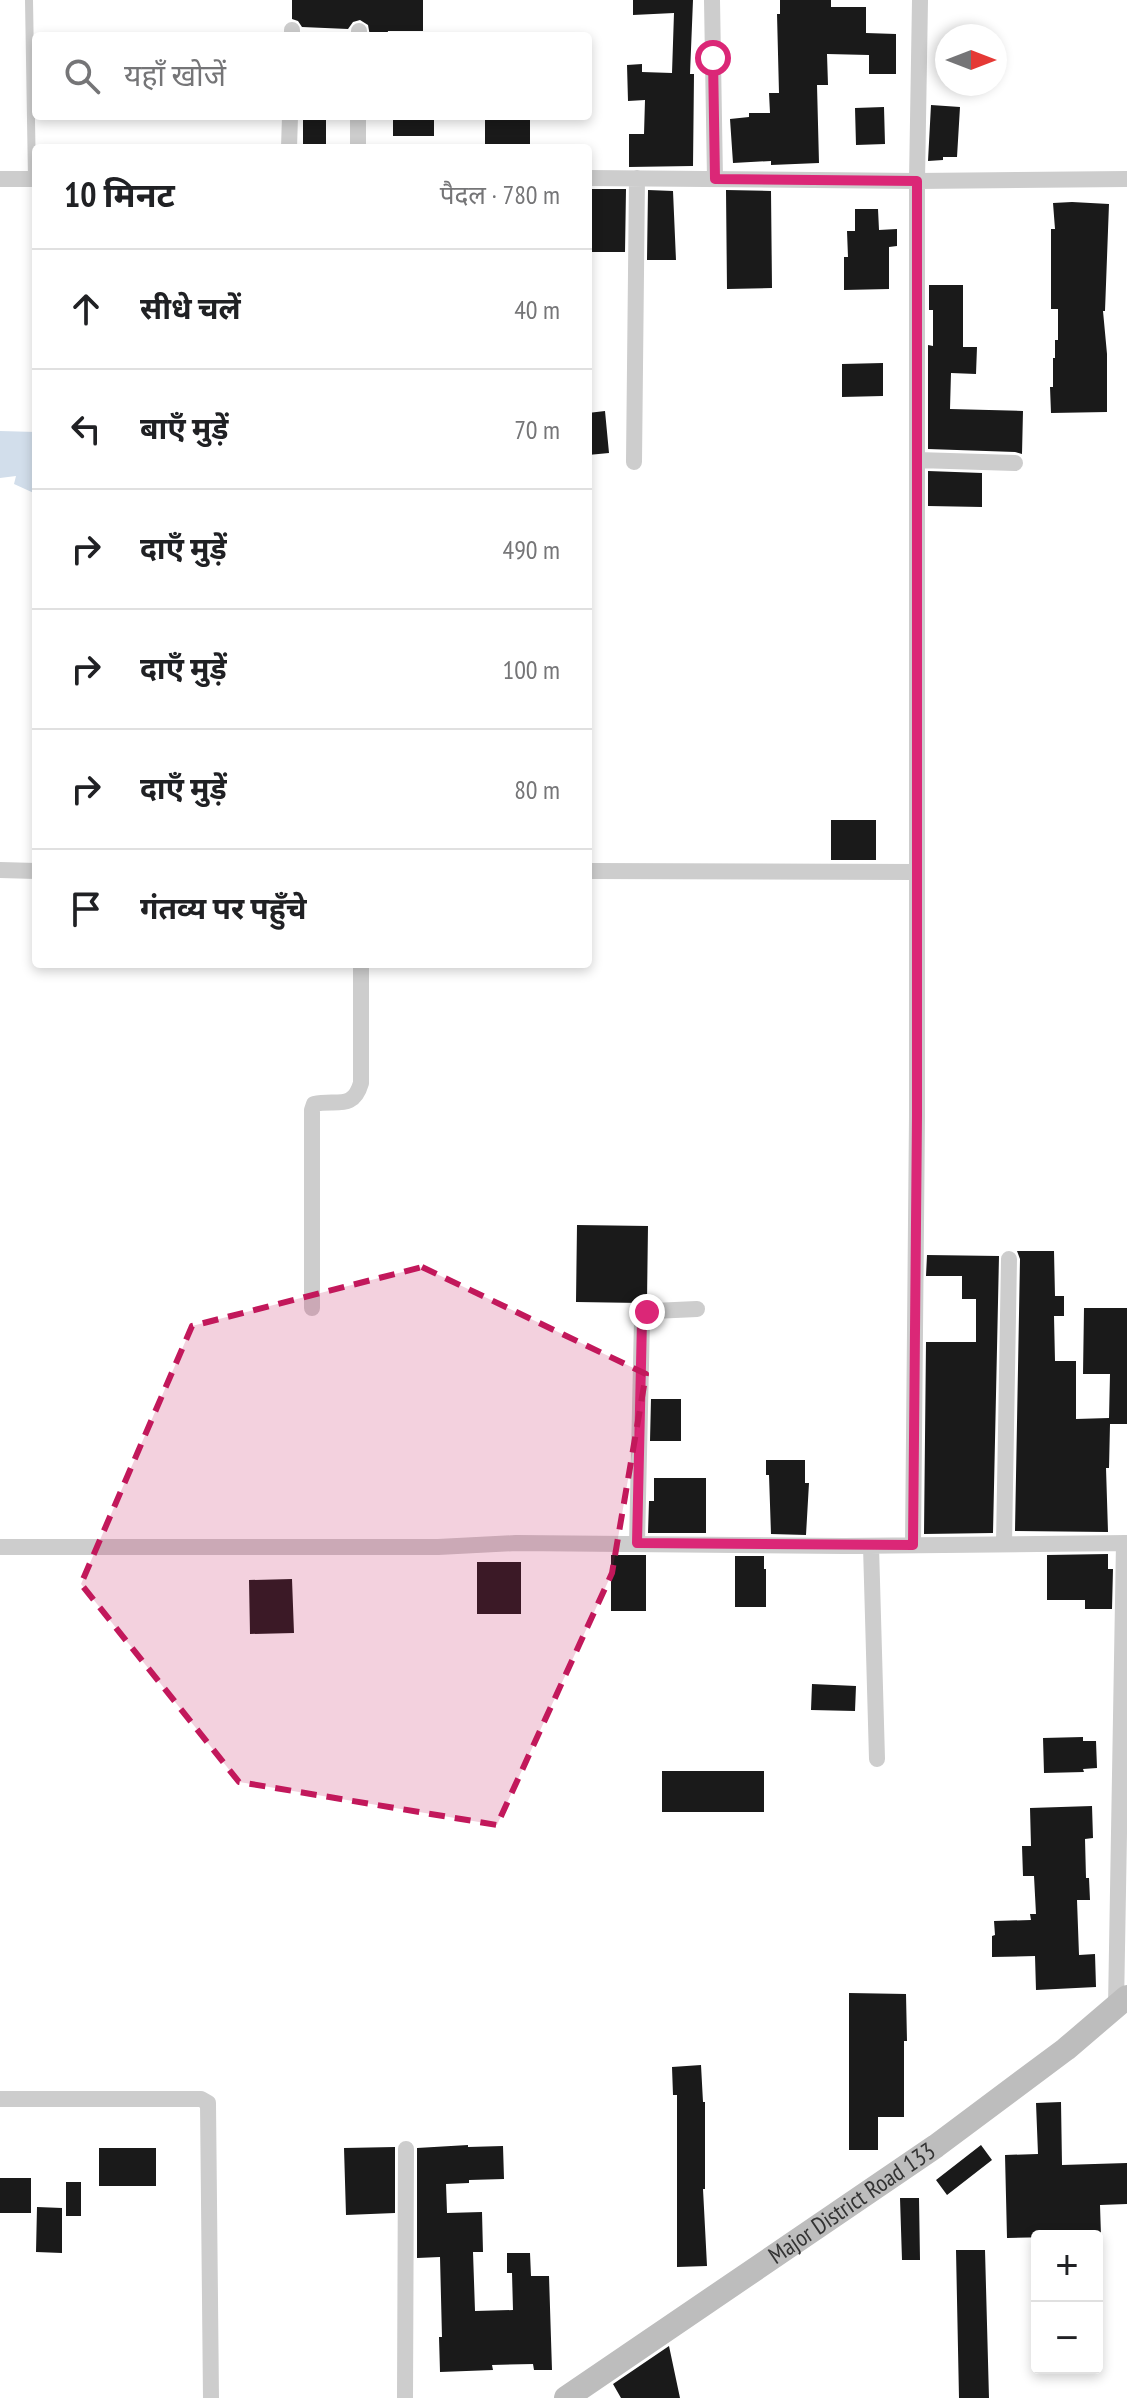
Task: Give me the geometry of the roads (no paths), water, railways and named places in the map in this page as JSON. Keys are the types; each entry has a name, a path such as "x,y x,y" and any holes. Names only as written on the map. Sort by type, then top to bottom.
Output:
{"main road":[{"name":"Major District Road 133","path":"566,2398 936,2146 1066,2049 1121,2002"}],"street":[{"path":"712,0 715,179"},
{"path":"913,1545 920,0"},
{"path":"289,144 290,120"},
{"path":"358,120 358,144"},
{"path":"592,178 1127,179"},
{"path":"634,462 637,178"},
{"path":"0,179 32,179"},
{"path":"917,460 1015,463"},
{"path":"0,870 32,871"},
{"path":"592,871 917,872"},
{"path":"312,1308 312,1110 314,1104 342,1103 358,1093 361,1083 361,968"},
{"path":"1004,1544 1009,1259"},
{"path":"637,1543 642,1320 647,1312 697,1309"},
{"path":"0,1547 1125,1543 1121,2002"},
{"path":"871,1546 877,1759"},
{"path":"0,2099 201,2099 208,2103 211,2398"},
{"path":"405,2398 406,2149"}],"lane":[{"path":"29,0 32,107"},
{"path":"32,120 33,144"}]}
